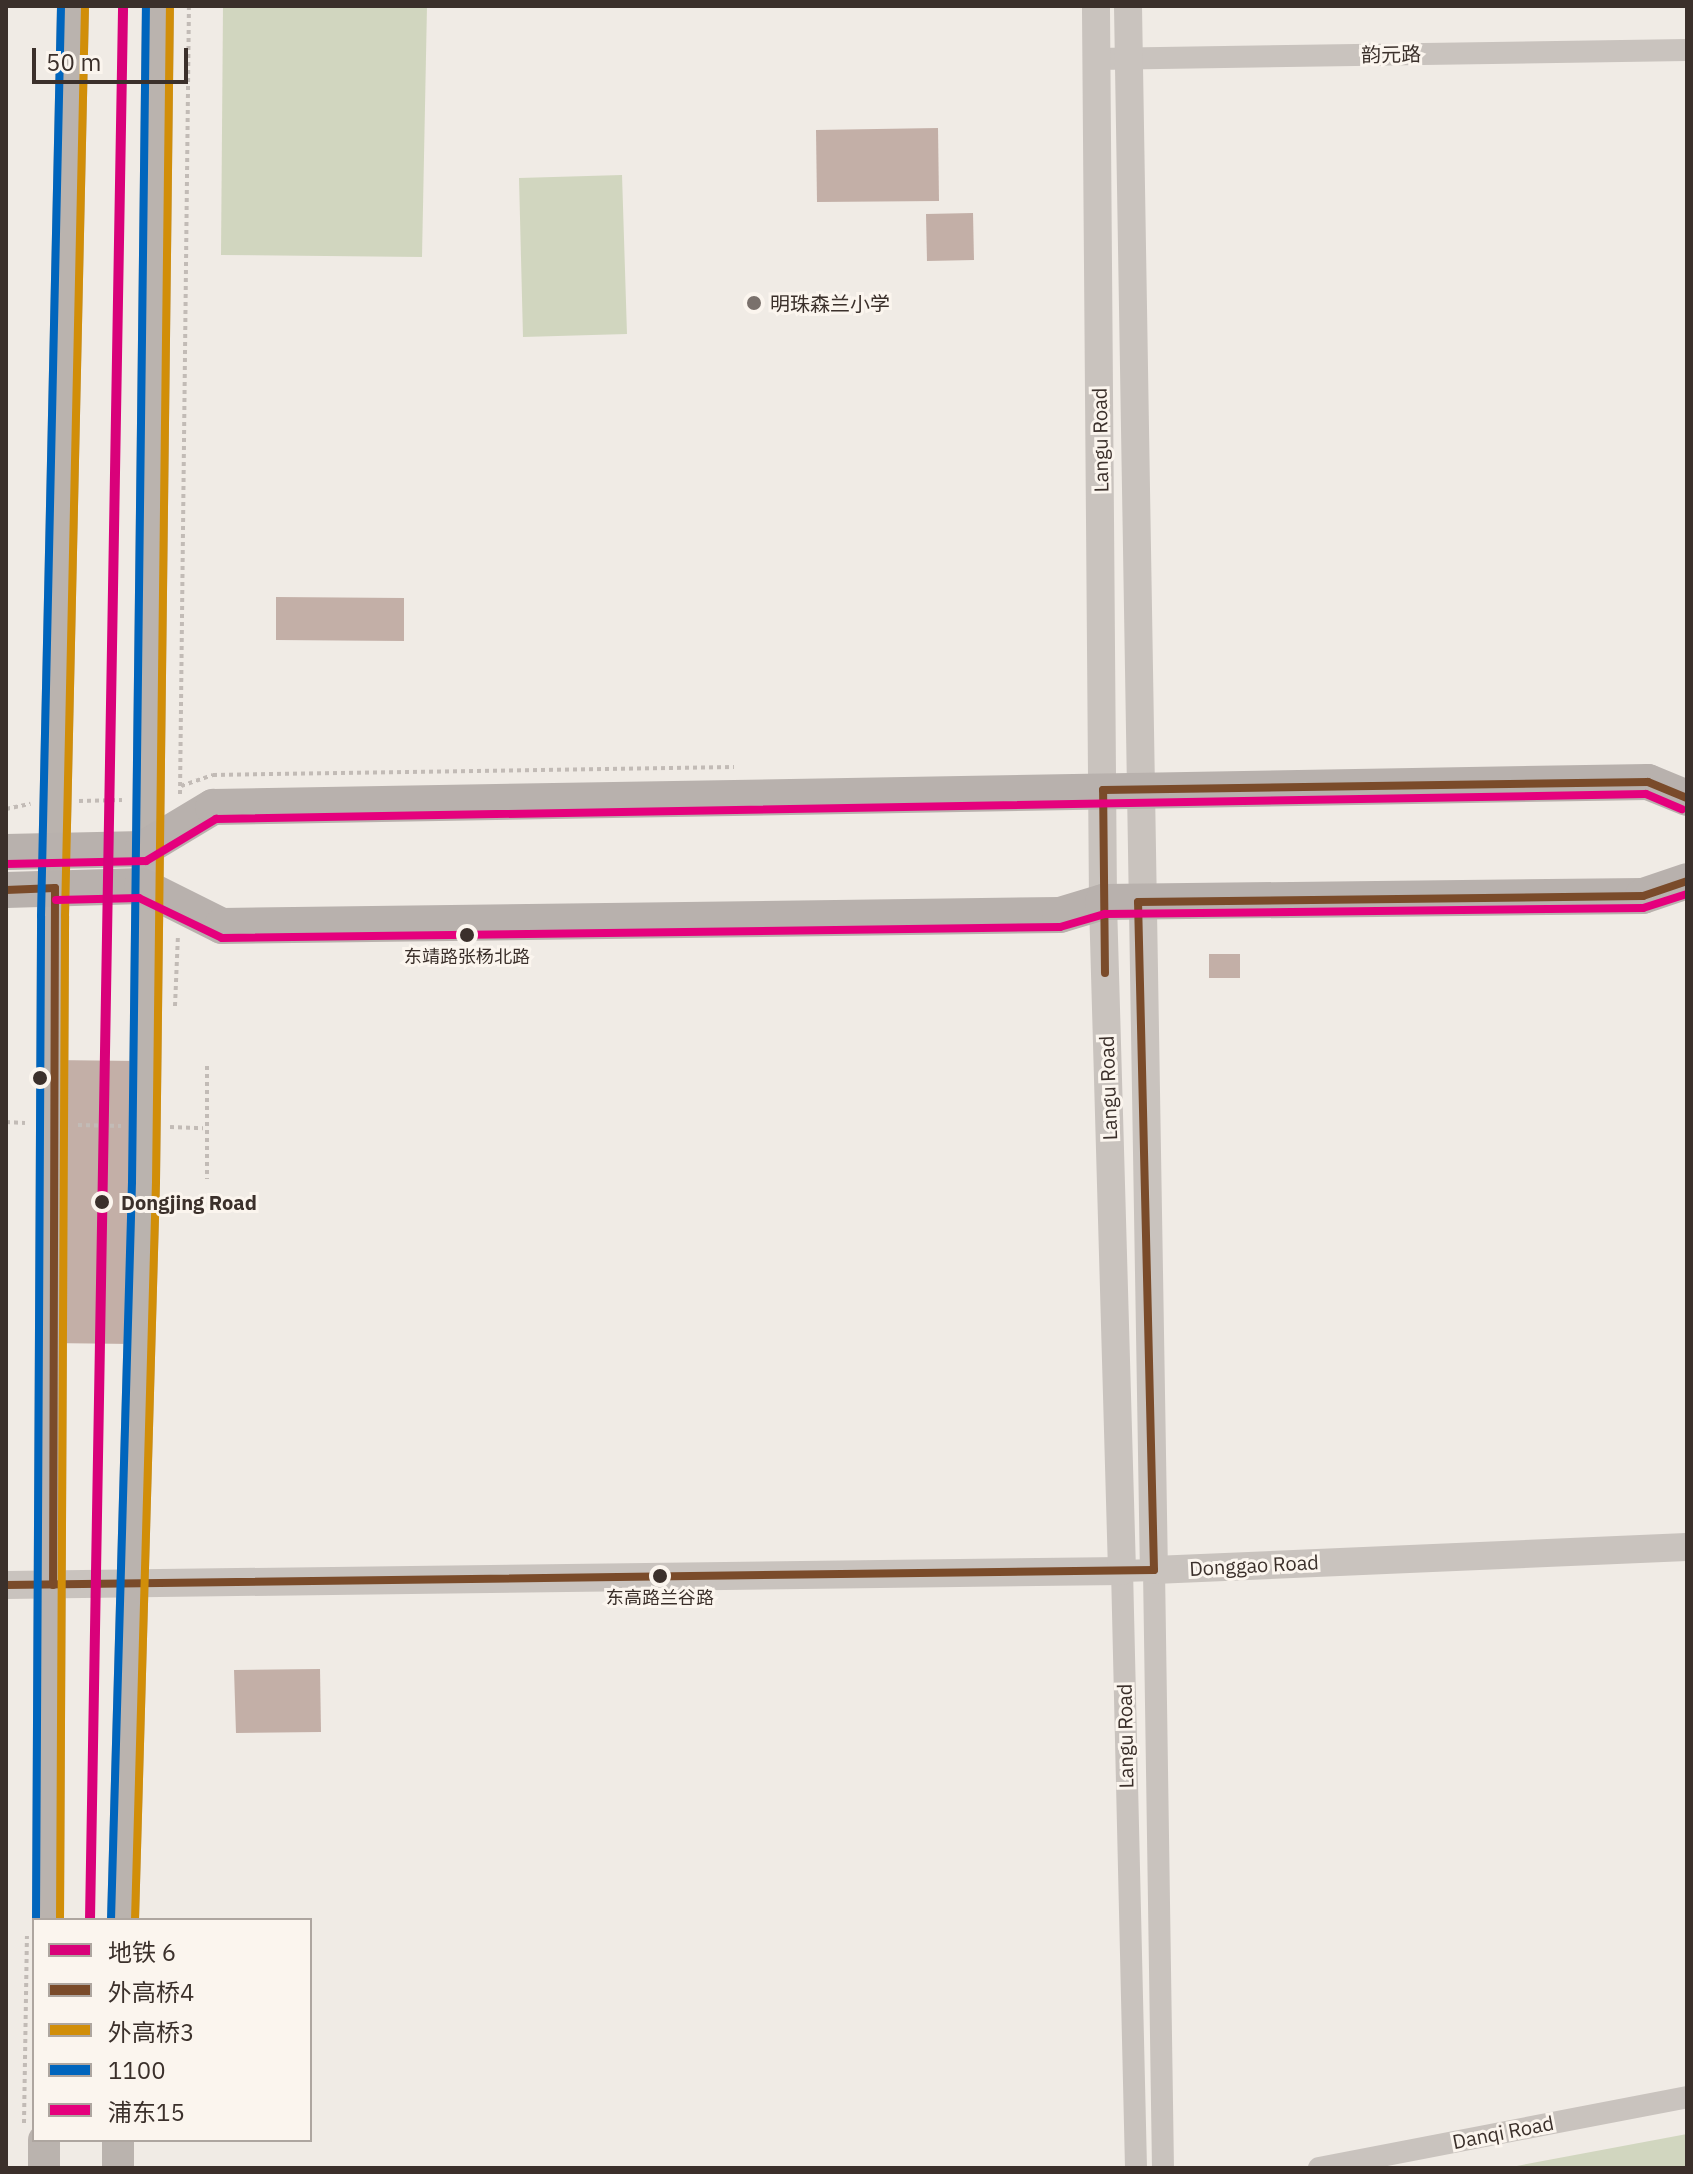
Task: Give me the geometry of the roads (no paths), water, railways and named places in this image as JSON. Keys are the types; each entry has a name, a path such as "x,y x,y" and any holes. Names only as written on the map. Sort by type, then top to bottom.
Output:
{"main road":[{"path":"48,1918 53,1585 55,852 73,6"},
{"path":"123,1918 144,1182 142,886 158,6"},
{"path":"6,852 143,849 213,807 1648,782 1687,798"},
{"path":"6,890 142,886 222,926 1060,915 1120,902 1643,896 1687,881"},
{"path":"44,2142 44,2168"},
{"path":"118,2142 118,2168"}],"street":[{"name":"Langu Road","path":"1096,6 1120,790"},
{"name":"Langu Road","path":"1128,6 1120,790 1122,1571 1136,2168"},
{"name":"韵元路","path":"1096,59 1687,50"},
{"name":"Langu Road","path":"1120,902 1154,1570 1163,2168"},
{"name":"Donggao Road","path":"6,1585 131,1587 1122,1571 1687,1547"},
{"name":"Danqi Road","path":"1319,2168 1687,2097"}],"metro line":[{"name":"6","path":"90,1918 123,6"}],"place":[{"name":"明珠森兰小学","path":"754,303"},
{"name":"东靖路张杨北路","path":"467,935"},
{"name":"Dongjing Road","path":"102,1202"},
{"name":"东高路兰谷路","path":"660,1576"}]}
